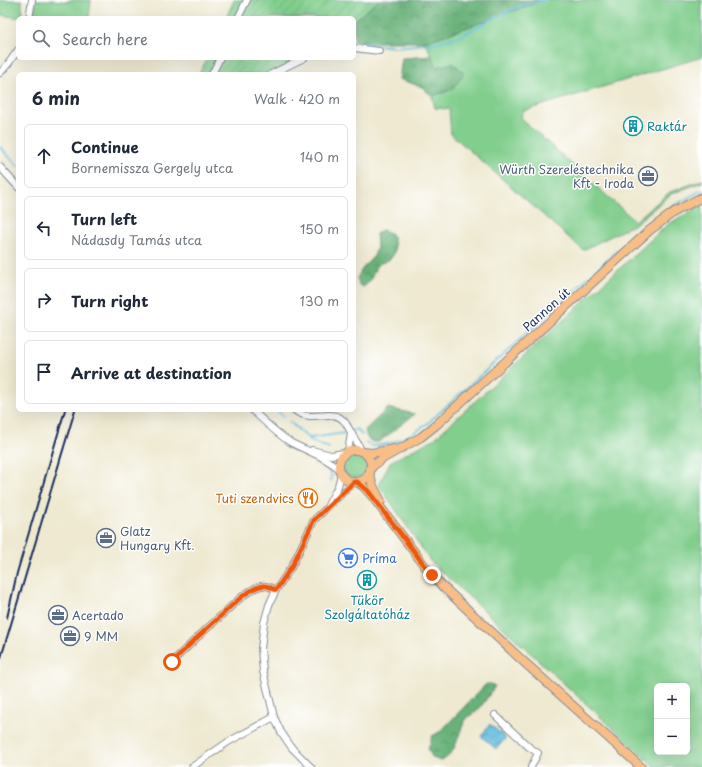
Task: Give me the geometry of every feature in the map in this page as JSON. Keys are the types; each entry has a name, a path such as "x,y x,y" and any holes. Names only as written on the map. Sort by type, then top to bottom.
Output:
{"main road":[{"name":"Pannon út","path":"370,470 382,459 410,443 436,425 650,230 674,212 702,197"},
{"name":"Pannon út","path":"362,451 372,453 383,452 410,443"},
{"path":"400,532 376,492 370,470 369,459 362,451 354,449 346,452 339,462 340,472 346,479 355,482 368,491 441,585 641,767"},
{"path":"355,482 364,479 370,470"}],"street":[{"path":"29,16 32,0"},
{"path":"239,16 247,0"},
{"path":"356,48 379,50"},
{"path":"0,72 16,53"},
{"path":"213,72 219,60"},
{"path":"275,72 300,60"},
{"path":"0,167 16,186"},
{"path":"254,412 276,432 290,442 322,458 340,472 338,486 327,507"},
{"path":"298,412 306,416 319,417 331,415 340,417 349,426 351,434 359,444 362,451"},
{"path":"303,448 331,455 346,452 351,434"},
{"path":"311,767 292,748 281,732 274,717 265,685 261,649 266,617 276,590 292,566 314,520 355,482"},
{"path":"172,662 197,637 246,594 257,587 264,585 276,590"},
{"path":"495,715 529,747 538,753 531,767"},
{"path":"192,767 228,742 274,717"}],"green space":[{"path":"0,0 22,0 22,16 16,17 0,15"},
{"path":"36,0 68,2 69,0 91,0 89,16 33,16"},
{"path":"234,0 379,0 356,19 356,16 227,16"},
{"path":"379,0 544,0 425,42 356,42 356,19"},
{"path":"544,0 702,0 702,57 523,111 521,117 527,124 635,221 670,192 702,180 702,182 671,194 635,224 583,250 451,134 449,109 435,108 432,96 453,89 437,67 425,42"},
{"path":"432,56 437,67 453,63 464,73 453,89 432,96 422,87 399,79 402,58"},
{"path":"206,60 303,60 284,72 200,72"},
{"path":"702,205 702,767 655,767 430,561 379,485 390,462 434,439 667,225"},
{"path":"382,230 389,232 393,237 395,245 394,254 390,259 376,267 371,279 367,285 363,287 359,285 357,278 362,269 374,256 377,248 376,234"},
{"path":"388,408 415,414 379,442 372,442 367,438 365,430"},
{"path":"355,454 360,455 366,461 366,471 360,477 355,478 350,477 344,471 343,466 344,461 350,455"},
{"path":"486,684 495,686 479,709 469,716 464,723 450,755 440,761 433,758 428,750 432,736 441,731"}],"water":[{"path":"490,724 506,738 496,749 481,736"}],"waterway":[{"path":"356,42 395,47 435,43 461,36 520,6 546,0"},
{"path":"0,147 16,164"},
{"path":"366,442 371,446 379,446 393,442 407,436 427,424 645,226 670,208 702,190"},
{"path":"278,412 284,417"},
{"path":"290,422 307,437 311,438 345,433 357,429 362,435"},
{"path":"307,437 313,442 329,448"},
{"path":"315,461 329,471 331,474 331,481"}],"railway":[{"path":"7,618 17,573 64,412"},
{"path":"0,661 74,412"}],"place":[{"name":"Raktár","path":"633,126"},
{"name":"Würth Szereléstechnika Kft - Iroda","path":"648,176"},
{"name":"Tuti szendvics","path":"308,498"},
{"name":"Glatz Hungary Kft.","path":"106,538"},
{"name":"Príma","path":"348,558"},
{"name":"Tükör Szolgáltatóház","path":"367,580"},
{"name":"Acertado","path":"58,615"},
{"name":"9 MM","path":"70,636"}],"route":[{"path":"172,662 197,637 246,594 257,587 264,585 276,590 292,566 314,520 354,482 357,482 368,491 432,575"}]}
